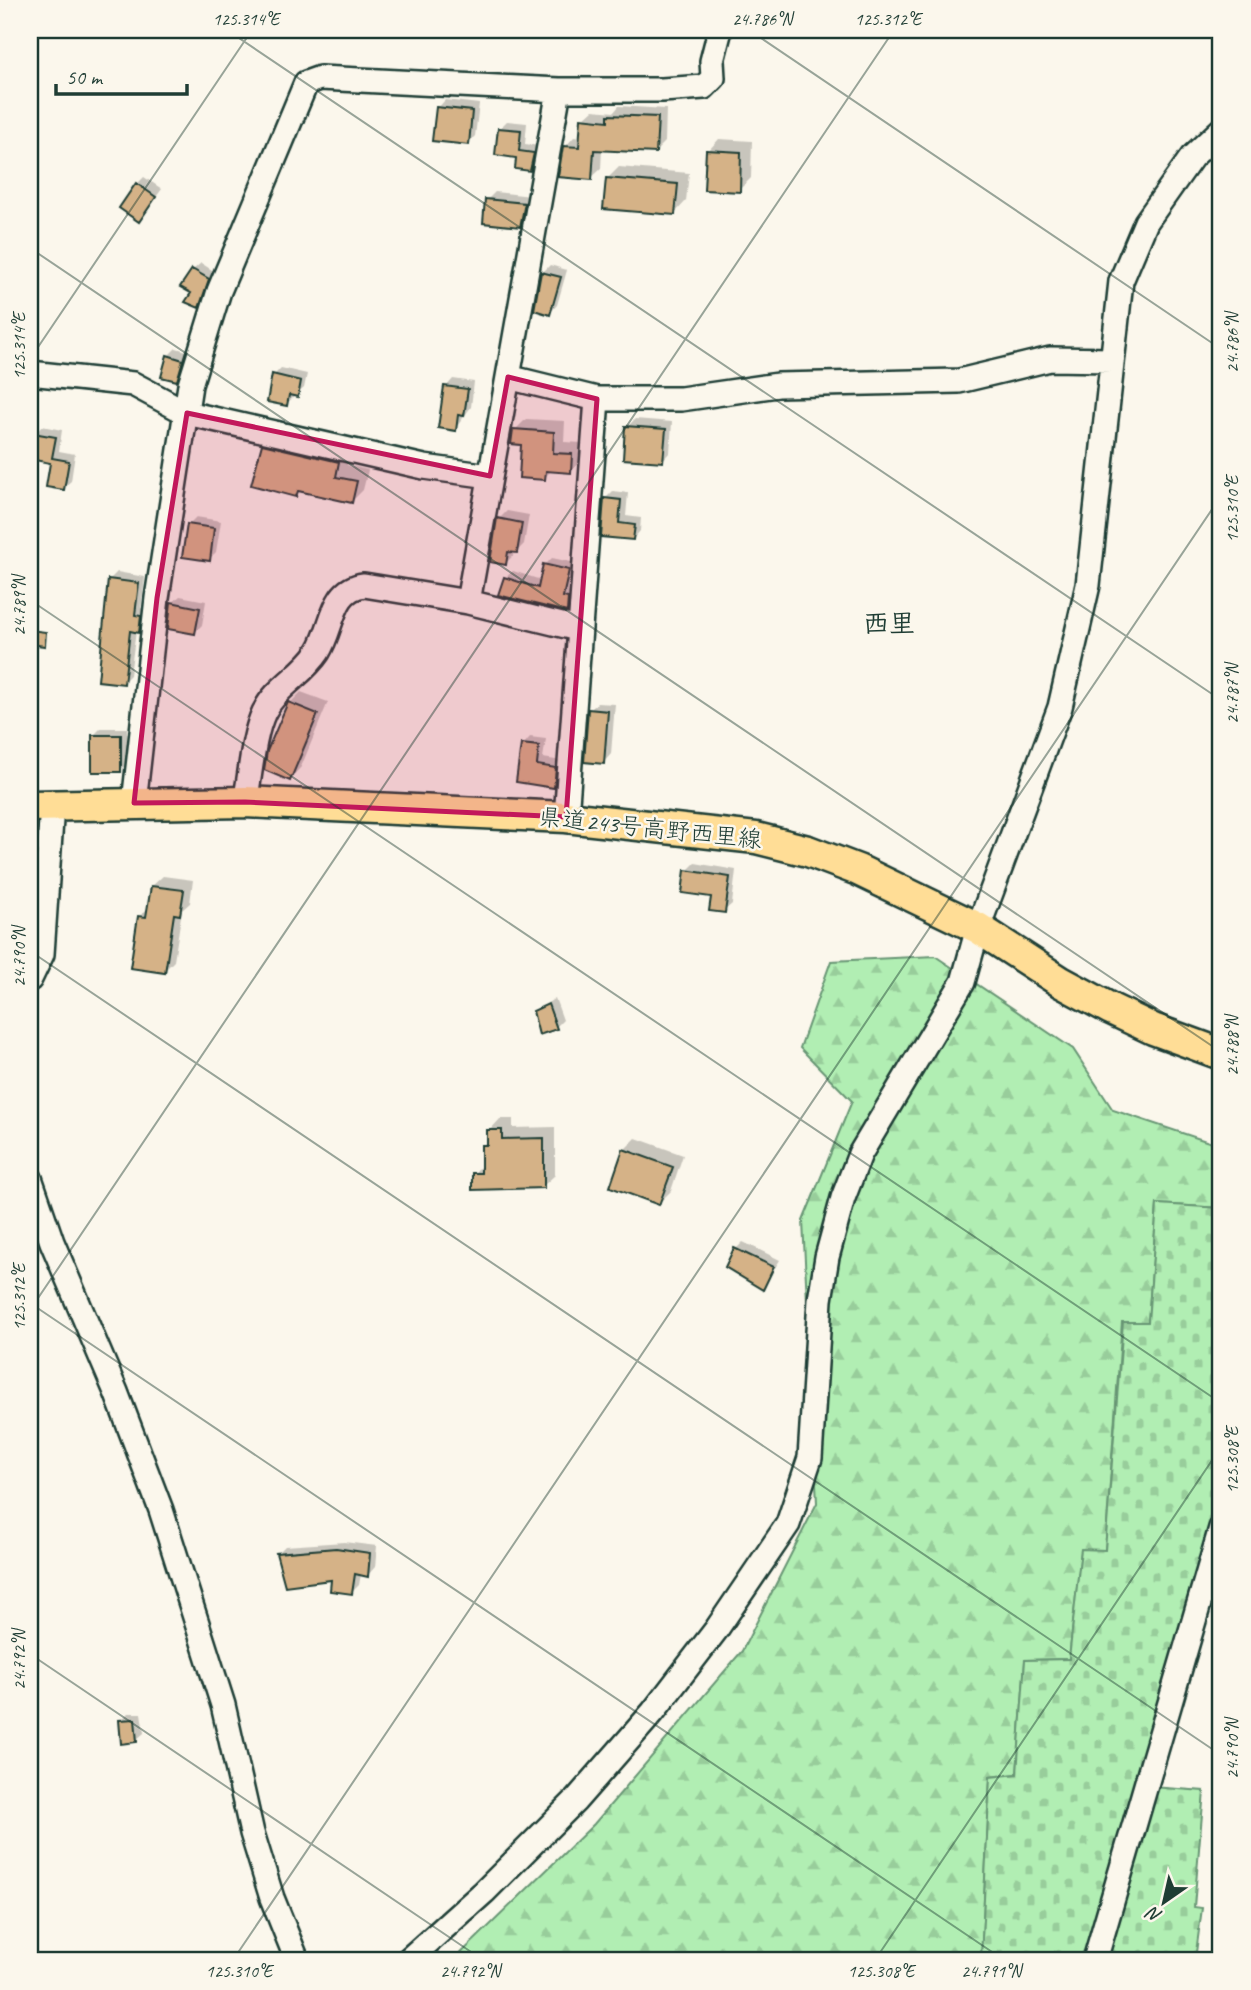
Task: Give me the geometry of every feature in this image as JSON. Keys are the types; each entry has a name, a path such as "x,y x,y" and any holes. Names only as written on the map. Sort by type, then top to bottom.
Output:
{"main road":[{"name":"県道243号高野西里線","path":"41,806 245,802 566,817 701,829 756,838 808,851 858,870 978,928 1061,982 1111,1009 1153,1029 1221,1054"}],"street":[{"path":"134,803 157,597 190,385 219,292 306,83 320,78 559,90 662,90 704,87 713,78 712,61 720,30"},
{"path":"468,602 559,90"},
{"path":"408,1960 484,1892 567,1809 653,1712 716,1630 788,1524 802,1492 810,1458 820,1300 827,1257 843,1198 860,1154 963,982 978,928 1060,706 1088,585 1121,281 1146,222 1192,157 1221,130"},
{"path":"508,377 597,399 681,400 778,384 959,381 1049,359 1112,360"},
{"path":"30,373 133,384 187,413 424,467 490,476"},
{"path":"566,817 597,399"},
{"path":"245,802 263,714 274,695 304,670 319,650 342,593 351,587 364,586 468,602 578,629"},
{"path":"30,979 42,954 41,806"},
{"path":"30,1178 52,1242 116,1392 161,1510 223,1704 264,1872 297,1960"},
{"path":"1095,1960 1221,1528"}],"highlighted area":[{"path":"508,377 597,399 566,817 245,802 134,803 157,598 187,413 490,476"}],"green space":[{"path":"935,956 1073,1049 1113,1110 1221,1146 1221,1208 1157,1204 1148,1322 1122,1322 1105,1550 1081,1550 1069,1659 1025,1660 1017,1774 990,1777 981,1960 454,1960 594,1824 742,1651 817,1503 803,1221 852,1101 800,1048 831,961"},
{"path":"1157,1204 1221,1208 1221,1490 1088,1960 981,1960 990,1777 1017,1774 1025,1660 1069,1659 1081,1549 1105,1550 1123,1322 1148,1322"},
{"path":"1152,1787 1204,1791 1194,1907 1202,1908 1195,1960 1104,1960"}],"building":[{"path":"436,107 472,111 469,145 432,141"},
{"path":"608,115 658,117 656,153 594,150 592,180 558,177 563,146 579,147 581,118 608,121"},
{"path":"498,128 521,130 519,151 534,153 530,171 515,169 516,158 495,155"},
{"path":"706,150 741,152 740,192 704,190"},
{"path":"606,178 678,184 675,215 603,209"},
{"path":"136,183 156,197 139,222 119,208"},
{"path":"485,199 525,203 520,227 483,223"},
{"path":"192,269 209,279 199,308 185,302 191,293 180,287"},
{"path":"541,272 561,277 550,315 534,310"},
{"path":"167,355 183,360 177,381 161,377"},
{"path":"272,374 301,381 298,397 289,395 287,406 267,402"},
{"path":"444,386 468,389 464,416 458,415 456,431 438,428"},
{"path":"625,426 666,429 663,462 623,459"},
{"path":"513,429 554,432 553,453 572,454 571,473 546,471 545,480 519,478 521,445 511,444"},
{"path":"33,433 56,437 52,458 69,461 64,490 46,487 50,463 30,459"},
{"path":"262,444 339,462 336,477 357,481 352,503 298,491 296,497 251,485"},
{"path":"604,498 621,500 619,523 635,525 633,540 601,537"},
{"path":"497,518 522,523 517,553 508,552 506,565 490,562"},
{"path":"187,524 214,528 210,561 182,557"},
{"path":"543,564 569,570 563,597 568,598 567,612 498,595 504,577 538,588"},
{"path":"108,579 139,583 135,615 141,616 139,633 130,631 124,684 98,681"},
{"path":"171,602 200,608 195,634 168,629"},
{"path":"30,630 46,632 45,646 30,644"},
{"path":"288,702 318,714 290,781 264,770 267,751"},
{"path":"588,709 608,711 604,764 584,762"},
{"path":"92,735 121,735 121,772 92,772"},
{"path":"521,744 539,746 537,765 556,768 554,788 516,782"},
{"path":"685,870 730,877 725,913 709,911 711,897 682,893"},
{"path":"151,886 184,890 180,915 174,914 165,973 130,968 138,916 146,917"},
{"path":"548,1004 557,1029 539,1035 533,1011"},
{"path":"487,1130 502,1130 502,1139 544,1138 544,1188 472,1190 472,1173 481,1173 481,1145 487,1145"},
{"path":"623,1149 673,1167 659,1205 610,1187"},
{"path":"734,1248 774,1267 763,1290 725,1267"},
{"path":"336,1548 370,1553 368,1577 355,1574 352,1594 330,1591 331,1580 285,1586 276,1553"},
{"path":"135,1719 137,1742 121,1744 119,1720"}],"district":[{"name":"西里","path":"889,623"}]}
